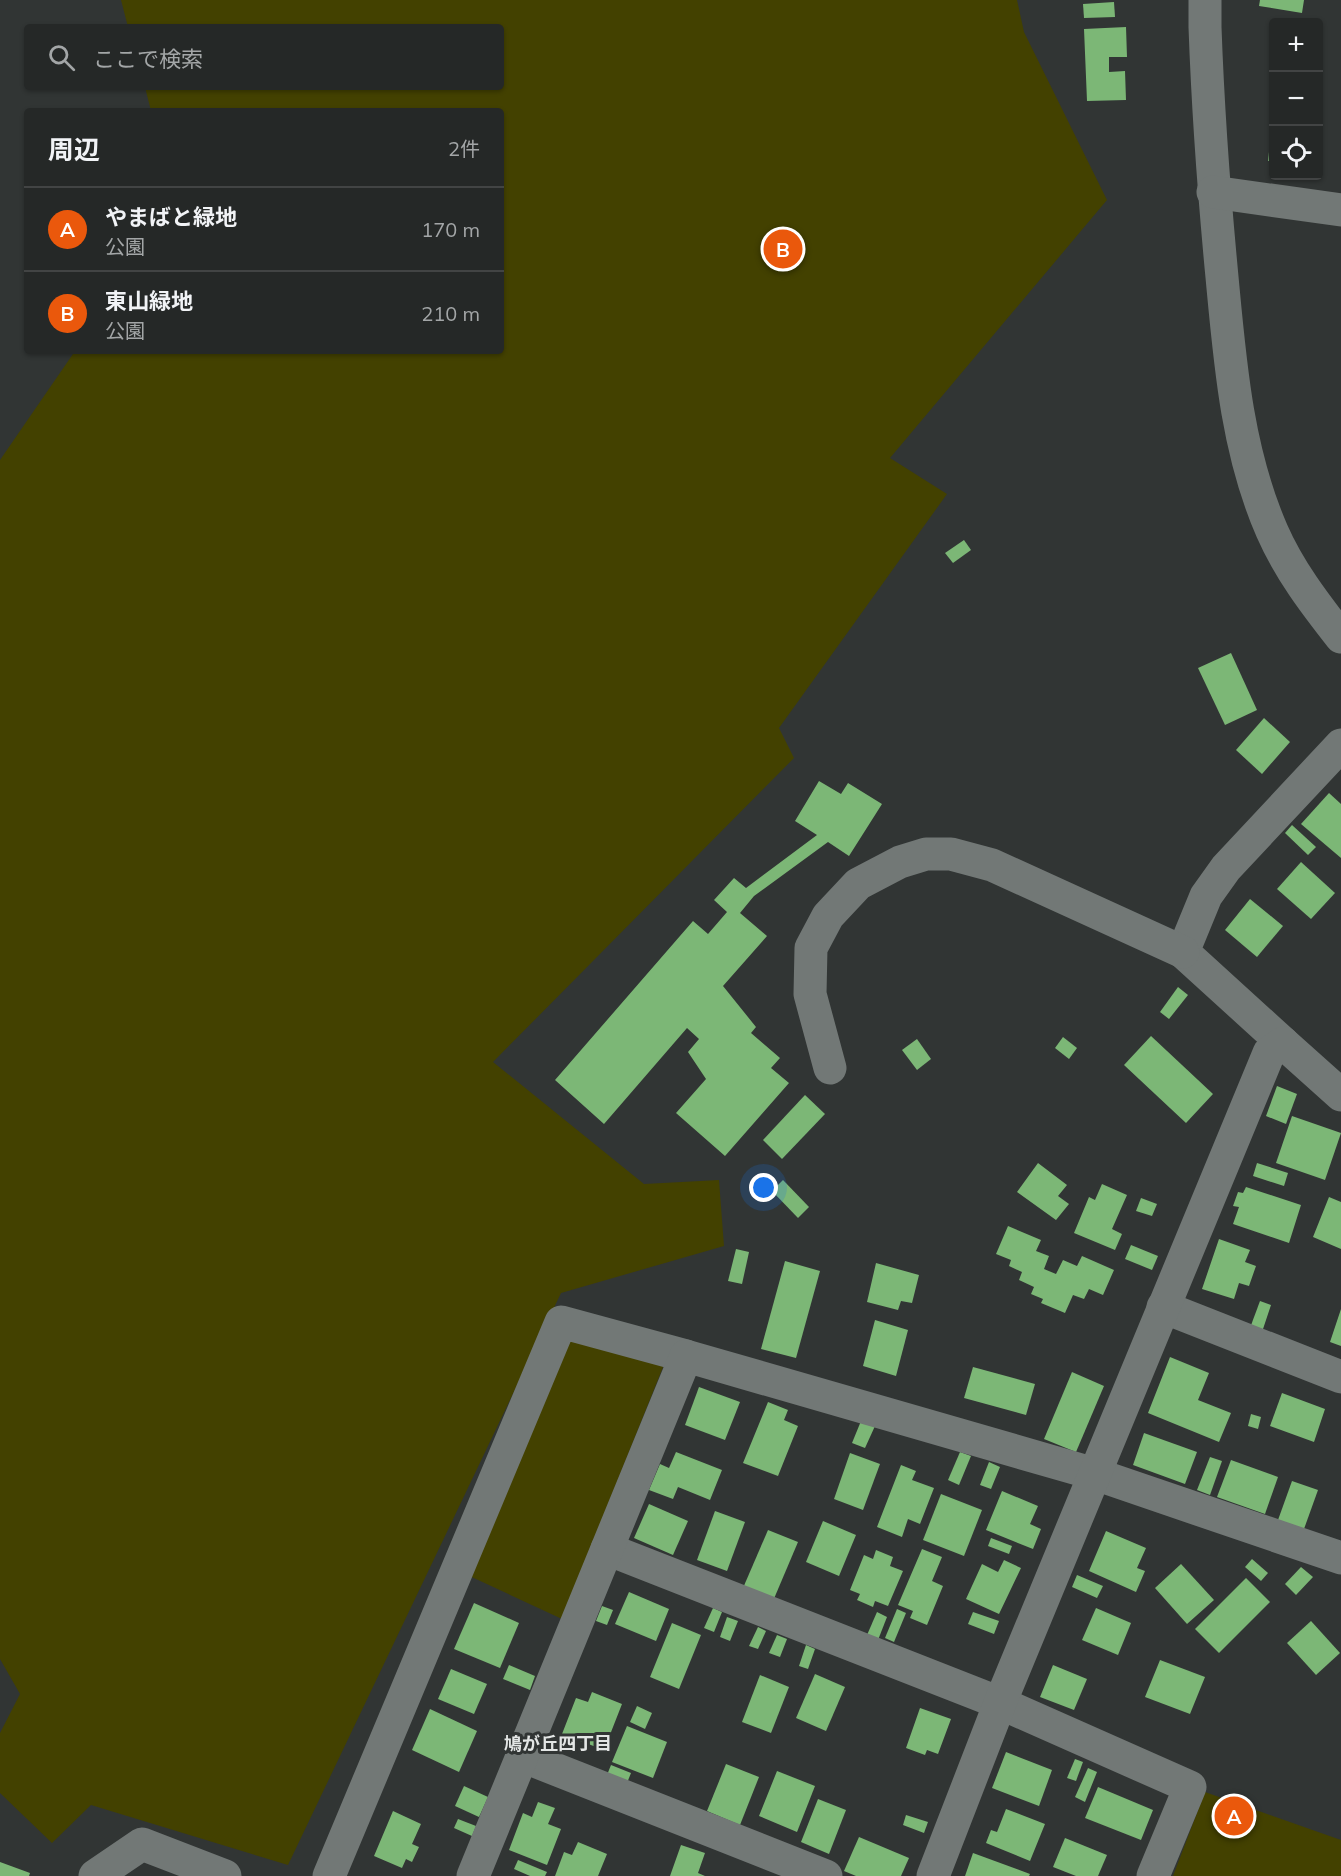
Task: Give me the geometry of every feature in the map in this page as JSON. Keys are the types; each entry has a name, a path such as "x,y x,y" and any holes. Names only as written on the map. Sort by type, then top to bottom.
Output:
{"street":[{"path":"1205,0 1213,192 1229,350 1241,432 1250,470 1273,532 1315,605 1341,638"},
{"path":"1213,192 1341,210"},
{"path":"1183,952 1206,896 1226,868 1341,745"},
{"path":"830,1068 810,994 811,948 828,916 858,884 882,870 926,854 951,854 992,865 1183,952 1341,1095"},
{"path":"933,1876 1000,1703 1269,1053 1282,1043"},
{"path":"1163,1307 1341,1377"},
{"path":"329,1876 561,1322 1095,1474 1341,1558"},
{"path":"473,1876 686,1356"},
{"path":"607,1549 1000,1703 1190,1787 1153,1876"},
{"path":"522,1756 826,1876"},
{"path":"95,1876 142,1844 225,1876"}],"shaded area":[{"path":"121,0 1017,0 1024,32 1107,200 890,458 947,494 779,728 794,758 493,1062 644,1184 719,1180 724,1246 561,1293 288,1865 91,1805 52,1843 0,1793 0,1733 20,1694 0,1659 0,460 73,354 504,354 504,108 150,108 146,90 504,90 504,24 127,24"},
{"path":"571,1331 665,1362 562,1619 463,1573"},
{"path":"1205,1792 1341,1840 1341,1876 1173,1876"}],"building":[{"path":"1260,0 1304,0 1302,13 1259,6"},
{"path":"1114,2 1115,17 1084,18 1083,4"},
{"path":"1126,27 1127,57 1109,57 1109,72 1125,71 1126,100 1087,101 1084,29"},
{"path":"964,540 971,550 953,563 945,553"},
{"path":"1231,653 1257,710 1225,725 1198,668"},
{"path":"1264,718 1290,742 1262,774 1236,750"},
{"path":"819,781 841,794 848,783 882,804 849,856 828,842 754,896 740,913 767,936 723,986 756,1027 751,1033 780,1058 771,1068 789,1083 725,1156 676,1113 706,1079 688,1052 699,1039 687,1028 604,1124 555,1080 693,921 708,934 727,912 714,900 734,878 746,888 817,835 795,821"},
{"path":"1329,793 1341,804 1341,858 1301,824"},
{"path":"1292,825 1316,847 1308,855 1285,833"},
{"path":"1301,862 1335,893 1311,919 1277,889"},
{"path":"1250,899 1283,926 1257,957 1225,930"},
{"path":"1178,987 1188,995 1169,1019 1160,1012"},
{"path":"1151,1036 1213,1094 1186,1123 1124,1065"},
{"path":"1063,1037 1077,1048 1069,1059 1055,1048"},
{"path":"917,1039 931,1059 917,1070 902,1050"},
{"path":"1277,1086 1297,1094 1286,1124 1266,1116"},
{"path":"805,1095 825,1114 782,1159 763,1140"},
{"path":"1292,1116 1341,1133 1325,1180 1276,1163"},
{"path":"1038,1163 1067,1185 1058,1196 1069,1204 1056,1220 1017,1192"},
{"path":"1257,1163 1288,1173 1284,1186 1253,1176"},
{"path":"783,1180 809,1207 798,1218 772,1191"},
{"path":"1102,1184 1127,1195 1112,1229 1122,1234 1115,1250 1074,1233 1089,1197 1095,1200"},
{"path":"1246,1187 1301,1205 1289,1243 1233,1224 1239,1207 1233,1206 1238,1192 1243,1193"},
{"path":"1329,1197 1341,1202 1341,1249 1313,1237"},
{"path":"1141,1198 1157,1204 1152,1216 1136,1211"},
{"path":"1008,1226 1041,1240 1036,1251 1049,1256 1044,1269 1056,1274 1063,1260 1077,1266 1082,1256 1114,1270 1103,1295 1089,1289 1084,1299 1073,1295 1065,1313 1041,1303 1043,1299 1031,1294 1034,1287 1019,1280 1022,1272 1009,1266 1011,1260 996,1254"},
{"path":"1219,1239 1250,1250 1245,1262 1256,1266 1249,1286 1239,1283 1234,1299 1202,1289"},
{"path":"1131,1245 1158,1256 1152,1270 1125,1259"},
{"path":"736,1249 749,1252 742,1284 728,1281"},
{"path":"785,1261 820,1271 796,1358 761,1349"},
{"path":"876,1263 919,1275 912,1303 901,1301 898,1310 867,1302"},
{"path":"1260,1301 1271,1305 1262,1332 1250,1328"},
{"path":"1341,1309 1341,1346 1330,1342"},
{"path":"875,1320 908,1330 896,1376 863,1366"},
{"path":"1170,1357 1209,1373 1198,1400 1231,1413 1219,1442 1148,1413"},
{"path":"973,1367 1035,1384 1026,1415 964,1398"},
{"path":"1072,1372 1104,1386 1076,1452 1044,1439"},
{"path":"699,1387 740,1402 725,1440 685,1425"},
{"path":"1282,1393 1325,1409 1314,1442 1270,1426"},
{"path":"768,1402 788,1410 784,1420 798,1426 778,1476 743,1463"},
{"path":"1251,1414 1261,1417 1258,1429 1248,1426"},
{"path":"861,1421 875,1426 865,1448 852,1443"},
{"path":"1144,1433 1197,1452 1185,1484 1133,1465"},
{"path":"676,1452 722,1470 710,1500 678,1487 673,1499 649,1490 660,1464 669,1468"},
{"path":"960,1452 971,1456 959,1485 948,1480"},
{"path":"850,1453 880,1464 863,1510 834,1499"},
{"path":"1210,1457 1222,1461 1210,1495 1197,1490"},
{"path":"1231,1460 1278,1477 1265,1514 1217,1497"},
{"path":"989,1462 1000,1467 991,1489 980,1485"},
{"path":"901,1465 916,1471 912,1480 934,1488 920,1524 908,1519 902,1537 877,1527"},
{"path":"1292,1481 1318,1490 1304,1529 1278,1520"},
{"path":"1002,1491 1038,1506 1030,1524 1041,1529 1033,1549 986,1530"},
{"path":"941,1494 982,1510 964,1556 923,1540"},
{"path":"649,1504 688,1521 673,1555 634,1538"},
{"path":"715,1511 745,1522 727,1571 697,1560"},
{"path":"823,1521 856,1535 839,1576 806,1562"},
{"path":"768,1530 798,1542 773,1601 743,1588"},
{"path":"1106,1531 1146,1548 1137,1568 1145,1571 1136,1592 1089,1571"},
{"path":"991,1538 1012,1546 1009,1554 988,1546"},
{"path":"922,1549 942,1557 932,1581 943,1586 927,1625 910,1618 913,1611 898,1605"},
{"path":"876,1550 893,1557 890,1566 903,1571 888,1606 875,1601 873,1607 857,1600 860,1594 850,1590 864,1555 873,1559"},
{"path":"1252,1559 1268,1573 1261,1581 1245,1567"},
{"path":"1004,1560 1021,1568 999,1614 966,1599 982,1564 998,1572"},
{"path":"1181,1564 1214,1600 1187,1624 1155,1588"},
{"path":"1301,1567 1313,1577 1296,1595 1285,1584"},
{"path":"1077,1575 1103,1586 1097,1598 1072,1587"},
{"path":"1246,1578 1270,1602 1219,1653 1195,1629"},
{"path":"629,1592 669,1609 656,1641 615,1624"},
{"path":"474,1603 519,1623 500,1668 454,1649"},
{"path":"602,1606 613,1610 607,1625 596,1621"},
{"path":"713,1608 722,1612 714,1632 704,1628"},
{"path":"1096,1608 1131,1623 1118,1655 1082,1640"},
{"path":"897,1609 906,1613 894,1642 885,1638"},
{"path":"877,1612 887,1617 878,1640 867,1635"},
{"path":"973,1612 999,1621 994,1634 968,1624"},
{"path":"727,1617 738,1621 730,1641 720,1637"},
{"path":"1311,1621 1340,1653 1316,1675 1287,1643"},
{"path":"672,1623 701,1635 679,1689 650,1677"},
{"path":"758,1627 766,1631 758,1649 749,1646"},
{"path":"777,1635 787,1639 780,1657 769,1653"},
{"path":"806,1645 815,1649 808,1669 799,1666"},
{"path":"1160,1660 1205,1677 1190,1714 1145,1697"},
{"path":"509,1665 535,1676 530,1690 503,1679"},
{"path":"1053,1665 1087,1679 1074,1710 1040,1697"},
{"path":"451,1669 487,1684 474,1714 438,1699"},
{"path":"815,1674 845,1687 826,1731 796,1718"},
{"path":"760,1675 789,1687 771,1733 742,1722"},
{"path":"592,1692 622,1704 604,1750 562,1734 576,1698 588,1702"},
{"path":"637,1706 652,1713 645,1729 630,1722"},
{"path":"920,1708 951,1719 938,1754 927,1750 925,1755 906,1748"},
{"path":"430,1709 477,1731 459,1772 412,1750"},
{"path":"627,1726 667,1742 653,1778 612,1762"},
{"path":"1006,1752 1052,1770 1039,1806 992,1788"},
{"path":"1075,1759 1083,1762 1076,1781 1067,1778"},
{"path":"726,1764 759,1777 740,1825 707,1811"},
{"path":"611,1765 631,1773 627,1783 607,1775"},
{"path":"1088,1768 1097,1772 1085,1802 1075,1797"},
{"path":"777,1771 815,1786 797,1832 759,1816"},
{"path":"464,1786 488,1797 479,1817 455,1806"},
{"path":"1098,1787 1153,1810 1141,1840 1085,1818"},
{"path":"818,1799 846,1810 829,1854 801,1842"},
{"path":"538,1802 555,1808 548,1824 561,1829 547,1865 509,1850 523,1813 532,1817"},
{"path":"1006,1809 1045,1824 1030,1861 986,1843 991,1830 997,1832"},
{"path":"393,1811 421,1824 412,1844 419,1847 412,1862 406,1859 402,1868 374,1856"},
{"path":"906,1815 928,1822 924,1833 903,1825"},
{"path":"458,1819 476,1826 472,1836 454,1828"},
{"path":"859,1837 909,1858 901,1876 856,1876 844,1871"},
{"path":"1065,1838 1107,1855 1098,1876 1076,1876 1053,1867"},
{"path":"578,1842 607,1854 598,1876 555,1876 564,1852 572,1855"},
{"path":"681,1845 705,1853 698,1873 705,1876 670,1876"},
{"path":"973,1853 1030,1874 1029,1876 965,1876"},
{"path":"518,1860 547,1872 545,1876 530,1876 514,1869"},
{"path":"0,1862 30,1873 29,1876 0,1876"}],"place":[{"name":"東山緑地","path":"783,249"},
{"name":"やまばと緑地","path":"1234,1816"}],"district":[{"name":"鳩が丘四丁目","path":"558,1743"}]}
